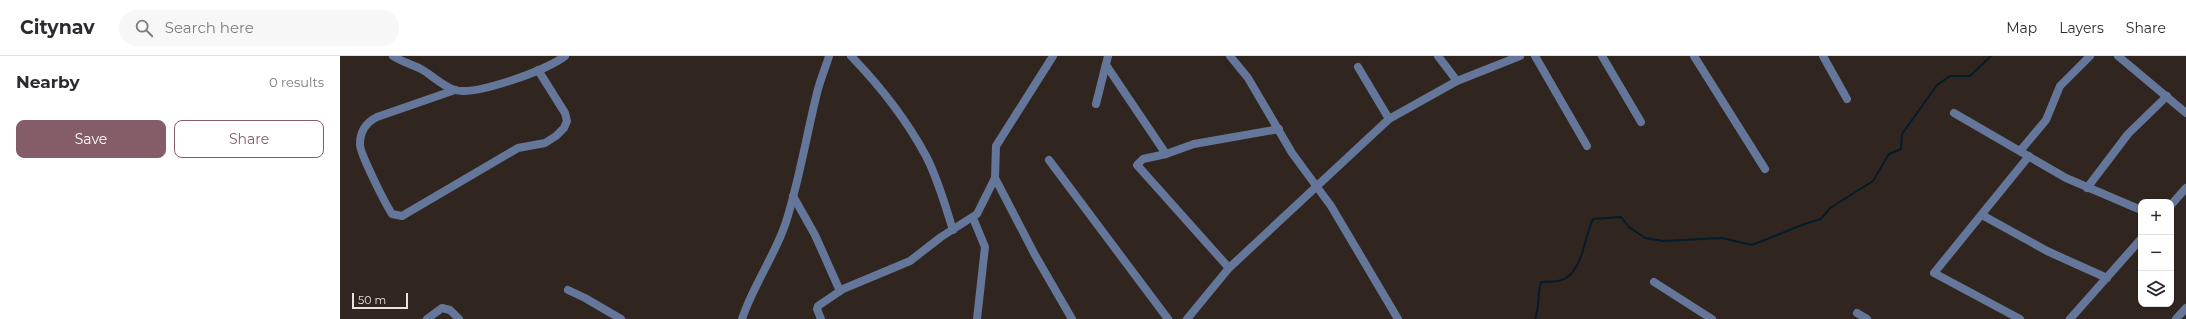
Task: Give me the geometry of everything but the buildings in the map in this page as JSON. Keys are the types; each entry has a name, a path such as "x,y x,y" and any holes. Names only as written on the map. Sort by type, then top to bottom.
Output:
{"street":[{"path":"393,56 400,61 420,69 455,90"},
{"path":"538,70 565,113 567,122 564,128 556,136 545,143 518,148 402,216 392,214 384,202 360,145 364,129 368,122 377,117 455,90 470,91 538,70 557,62 565,56"},
{"path":"742,319 747,304 775,250 793,196 807,143 816,96 829,56"},
{"path":"851,56 894,105 926,157 944,201 953,230"},
{"path":"820,319 817,309 818,306 840,291 910,261 953,230 973,218 995,178 996,146 1053,56"},
{"path":"1096,104 1108,56"},
{"path":"1230,56 1248,78 1292,153 1344,226 1398,319"},
{"path":"1438,56 1457,81"},
{"path":"1187,319 1229,268 1389,119 1457,81 1520,56"},
{"path":"1535,56 1587,146"},
{"path":"1602,56 1641,122"},
{"path":"1694,56 1765,169"},
{"path":"1823,56 1847,99"},
{"path":"2020,151 2046,120 2060,86 2090,56"},
{"path":"2118,56 2186,113"},
{"path":"1106,65 1166,154"},
{"path":"1358,67 1389,119"},
{"path":"2087,188 2128,134 2167,96"},
{"path":"1954,113 2087,188 2138,209"},
{"path":"1229,268 1137,165 1143,159 1166,154 1206,141 1279,130"},
{"path":"2020,319 1934,273 1982,216 2029,156"},
{"path":"1049,160 1168,319"},
{"path":"995,178 1035,255 1072,319"},
{"path":"2174,201 2186,188"},
{"path":"793,196 815,235 840,291"},
{"path":"1982,216 2047,250 2107,278"},
{"path":"973,218 985,248 977,319"},
{"path":"2070,319 2138,242"},
{"path":"1654,282 1712,319"},
{"path":"568,290 621,319"},
{"path":"427,319 442,308 450,310 459,319"},
{"path":"2176,319 2186,308"},
{"path":"1857,313 1867,319"}],"waterway":[{"path":"1535,319 1541,282 1554,282 1561,280 1572,273 1580,259 1593,219 1621,217 1629,227 1645,238 1663,241 1722,238 1752,245 1821,219 1830,208 1873,181 1889,154 1901,149 1902,134 1937,85 1950,76 1970,76 1991,56"}]}
